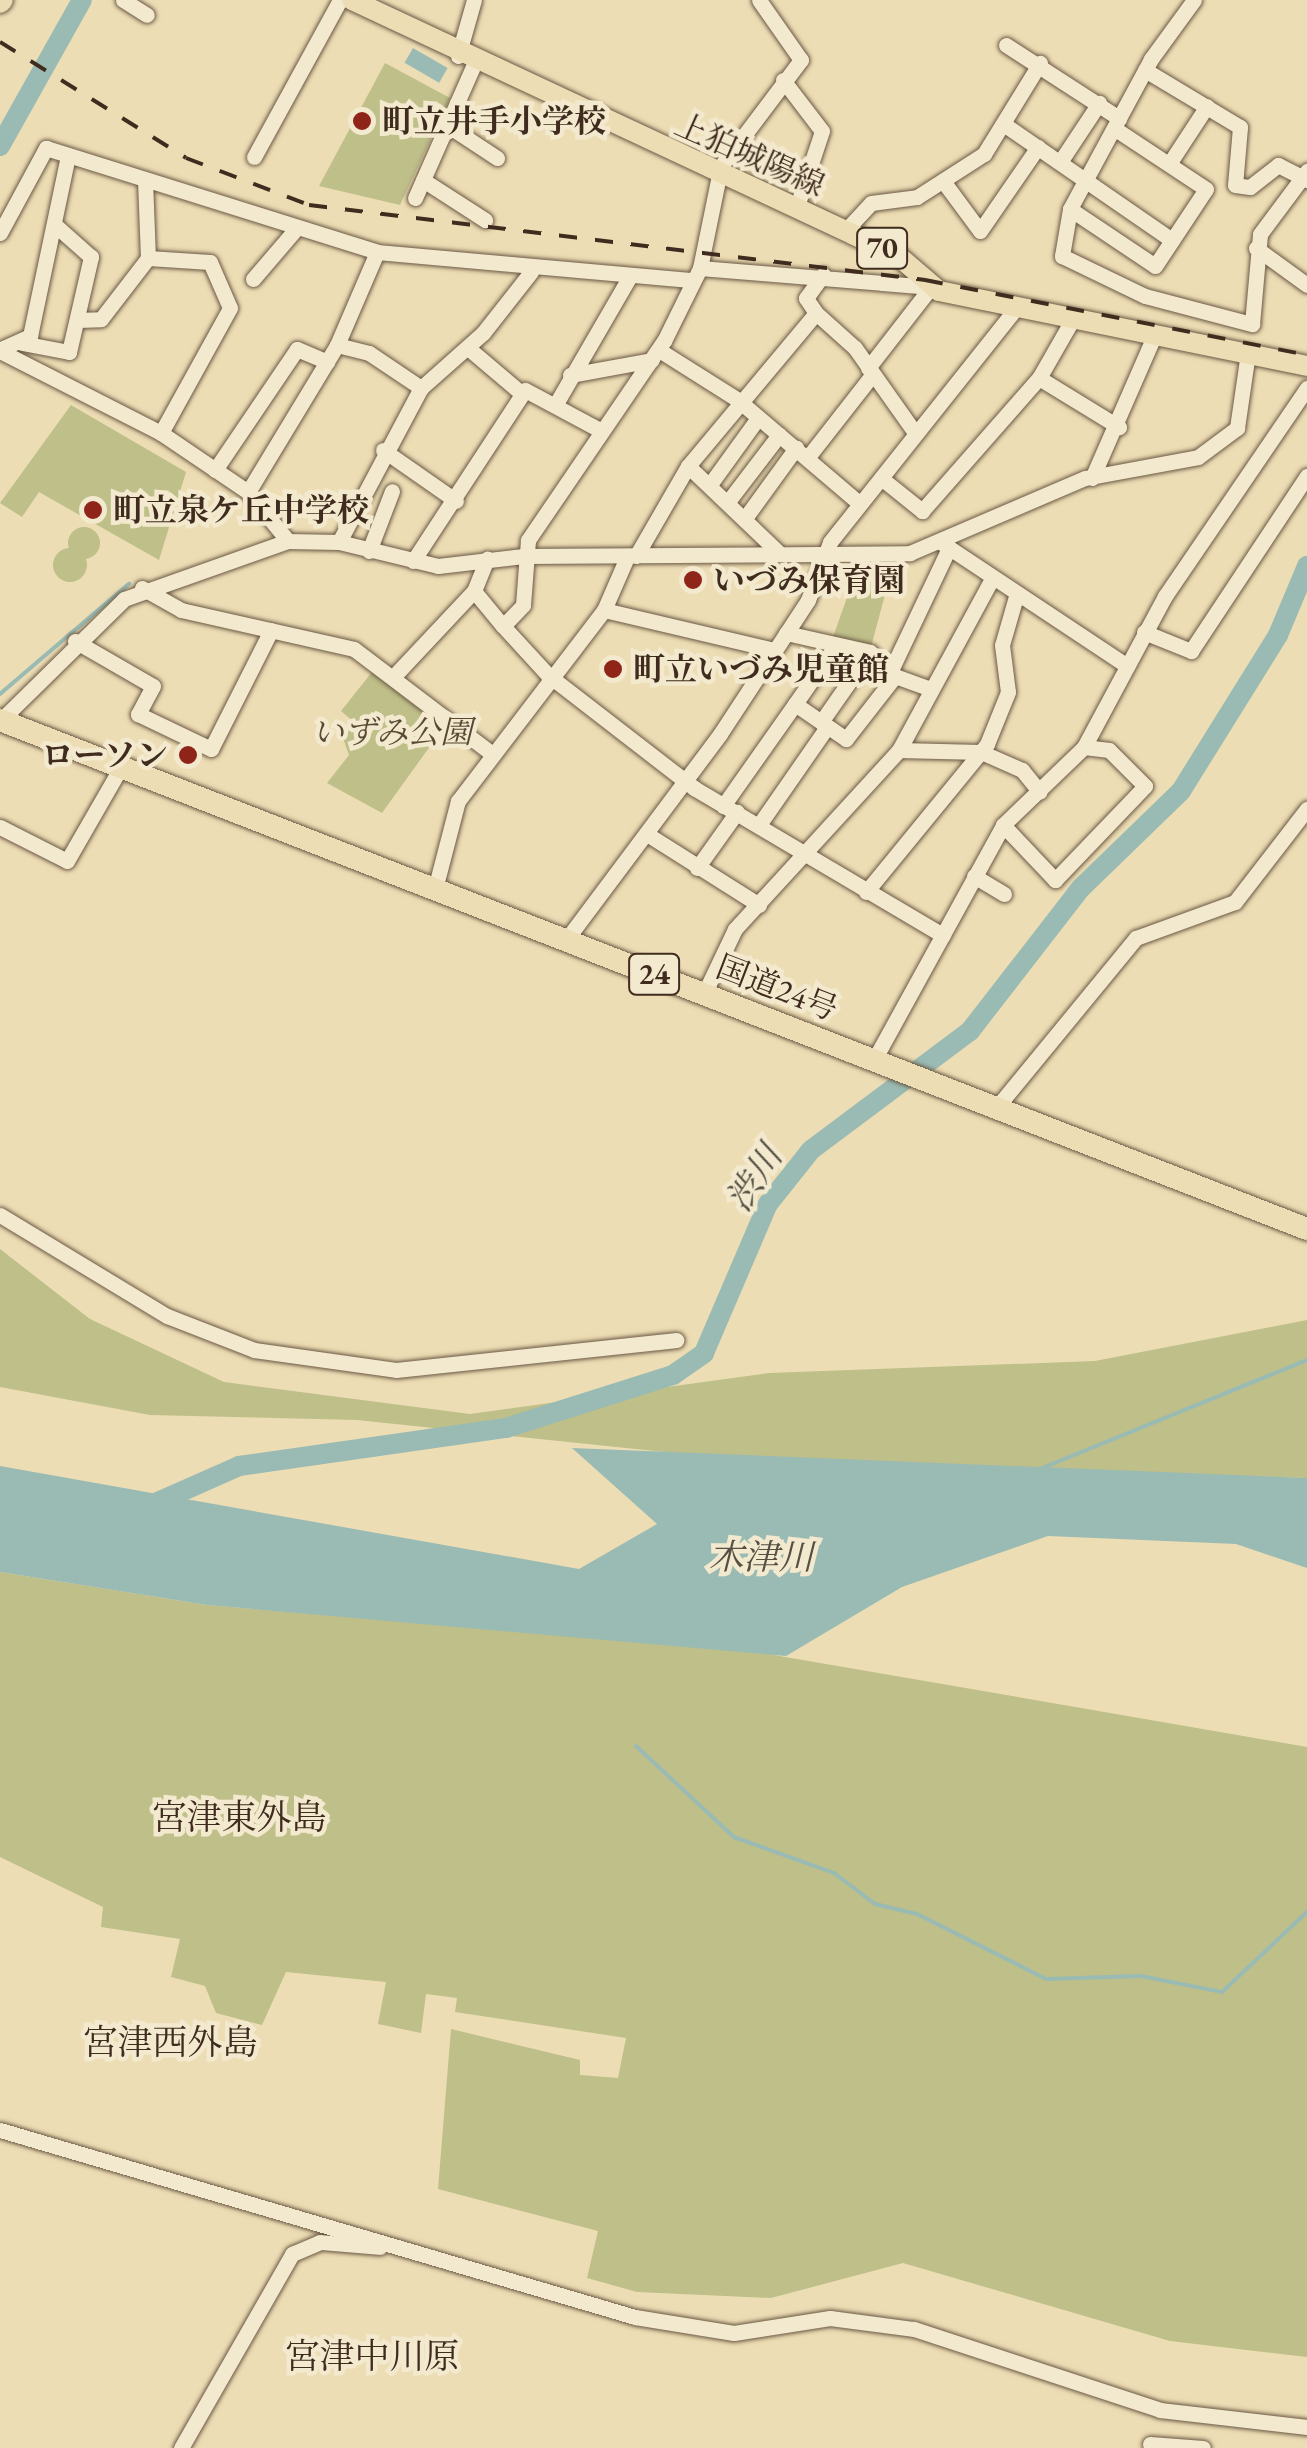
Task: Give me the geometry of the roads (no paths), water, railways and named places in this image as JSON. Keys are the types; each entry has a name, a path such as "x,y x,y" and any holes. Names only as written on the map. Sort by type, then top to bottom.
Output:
{"highway":[{"name":"国道24号","path":"0,720 1307,1230"}],"main road":[{"name":"上狛城陽線","path":"363,2 466,60 897,255 931,287 1307,366"}],"street":[{"path":"123,0 147,14"},
{"path":"254,157 340,0"},
{"path":"415,198 448,125 466,60 474,0"},
{"path":"1145,70 1207,106 1242,132 1234,185 1250,187 1278,165 1306,176 1256,248 1252,324 1070,264 1058,245 1070,209 1145,70 1194,0"},
{"path":"503,626 523,606 523,556 600,430 624,411 696,274 719,174 800,60 763,2"},
{"path":"1006,45 1099,103 1118,124 1206,189 1154,266 1070,209"},
{"path":"845,231 872,203 917,196 984,154 1040,63"},
{"path":"783,80 822,131 796,209"},
{"path":"1060,162 1099,103"},
{"path":"1169,164 1207,106"},
{"path":"448,125 497,158"},
{"path":"1005,125 1172,240"},
{"path":"942,181 980,232 1038,147"},
{"path":"0,234 46,148 295,230 377,252 530,272 822,275 931,287 870,372 748,514"},
{"path":"22,343 54,225 68,155"},
{"path":"77,320 101,319 148,258 145,180"},
{"path":"423,180 485,220"},
{"path":"0,351 22,343 66,356 91,252 54,225"},
{"path":"253,279 295,230"},
{"path":"1256,248 1307,285"},
{"path":"248,492 328,362 377,252"},
{"path":"148,258 210,262 230,308 161,433"},
{"path":"339,542 382,450 420,388 468,348 530,272"},
{"path":"822,275 806,298 870,372 913,430"},
{"path":"557,402 630,276"},
{"path":"566,940 688,783 786,633 827,552 860,504 913,430 1018,306"},
{"path":"435,889 458,802 548,675 604,610 632,556 688,466 738,400 816,313"},
{"path":"881,478 922,511 1039,378 1074,317"},
{"path":"1092,478 1119,427 1155,334"},
{"path":"336,345 369,353 420,388"},
{"path":"468,348 522,393 557,402 600,430"},
{"path":"215,470 297,349 328,362"},
{"path":"0,351 161,433 248,492 288,541"},
{"path":"0,720 75,641 142,588 229,568 288,541 339,542 413,561 523,556 910,552 944,545 1092,478 1177,466 1229,435 1243,414 1248,353"},
{"path":"570,376 656,354 738,400 860,504"},
{"path":"1039,378 1119,427"},
{"path":"874,1060 1003,825 1084,747 1144,632 1307,388"},
{"path":"413,561 456,501 522,393"},
{"path":"711,483 758,418"},
{"path":"730,499 778,434"},
{"path":"382,450 456,501"},
{"path":"688,466 748,514 778,552"},
{"path":"1144,632 1191,651 1307,476"},
{"path":"368,551 392,491"},
{"path":"944,545 1127,666"},
{"path":"795,704 846,739 894,671 944,545"},
{"path":"395,675 474,591 488,558"},
{"path":"704,994 735,929 899,750 992,579"},
{"path":"142,588 162,604 345,646 395,675 491,754"},
{"path":"474,591 548,675 688,783 730,809 762,822 866,892 944,935"},
{"path":"866,892 980,752 1008,692 1002,645 1017,593"},
{"path":"604,610 774,650"},
{"path":"75,641 153,686 138,714 211,749 272,630"},
{"path":"786,633 870,652 894,671 931,689"},
{"path":"697,868 795,704 836,645"},
{"path":"762,822 870,652"},
{"path":"1003,825 1055,880 1145,786 1109,750 1084,747"},
{"path":"899,750 980,752 1022,770 1040,792"},
{"path":"0,827 67,861 121,767"},
{"path":"996,1107 1136,938 1235,902 1307,808"},
{"path":"650,836 759,905"},
{"path":"974,876 1004,894"},
{"path":"0,1216 167,1316 254,1350 396,1370 676,1340"},
{"path":"0,2130 694,2330 830,2318 914,2329 1160,2410 1307,2428"},
{"path":"181,2448 292,2254 320,2242 389,2244"},
{"path":"1160,2410 1149,2446 1203,2448"}],"water":[{"path":"413,48 448,68 439,83 404,63"},
{"name":"木津川","path":"572,1448 1307,1478 1307,1568 1236,1544 1048,1536 902,1587 786,1656 207,1605 0,1572 0,1466 579,1569 657,1524"}],"waterway":[{"path":"0,146 82,0"},
{"name":"渋川","path":"142,1509 239,1466 506,1428 673,1375 704,1353 768,1204 811,1150 970,1031 1081,888 1181,791 1278,635 1307,566"},
{"path":"0,694 129,584"},
{"path":"1035,1471 1307,1360"},
{"path":"636,1746 734,1837 834,1873 875,1904 917,1914 1046,1979 1141,1976 1222,1992 1307,1912"}],"railway":[{"path":"0,42 186,158 309,205 925,280 1307,355"}],"place":[{"name":"町立井手小学校","path":"362,121"},
{"name":"町立泉ケ丘中学校","path":"93,510"},
{"name":"いづみ保育園","path":"693,580"},
{"name":"町立いづみ児童館","path":"613,669"},
{"name":"ローソン","path":"188,755"}],"district":[{"name":"宮津東外島","path":"239,1817"},
{"name":"宮津西外島","path":"170,2042"},
{"name":"宮津中川原","path":"372,2356"}],"park label":[{"name":"いずみ公園","path":"392,732"}]}
